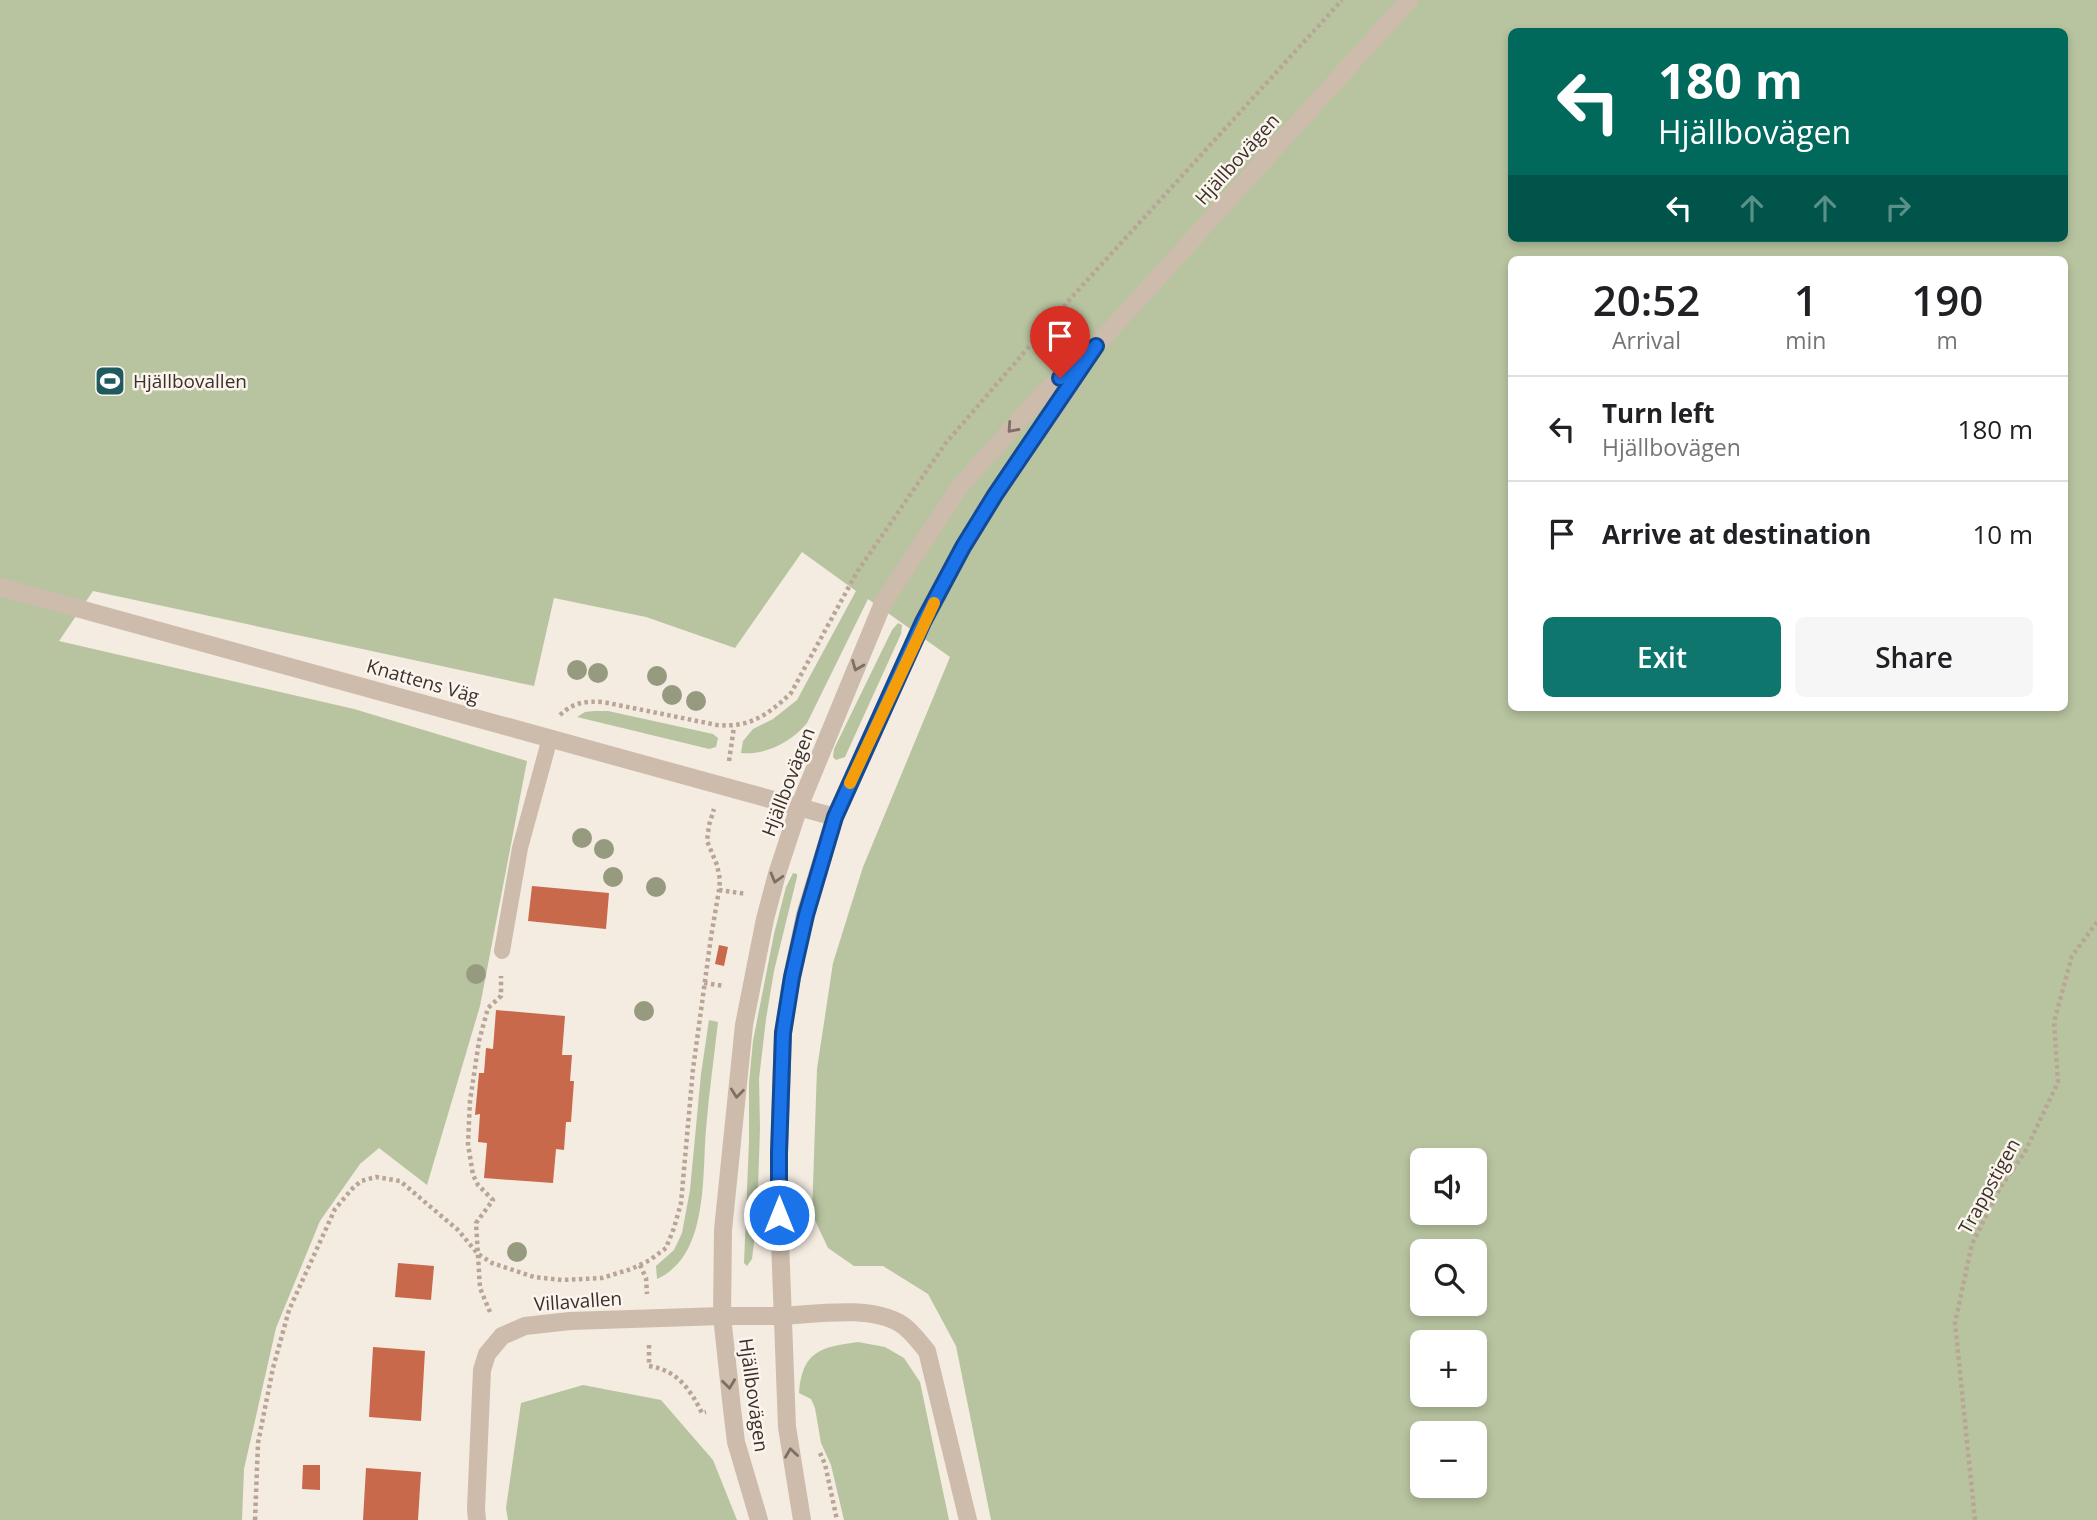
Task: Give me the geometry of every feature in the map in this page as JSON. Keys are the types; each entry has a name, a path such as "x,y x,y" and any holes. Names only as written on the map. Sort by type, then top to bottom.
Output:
{"street":[{"name":"Hjällbovägen","path":"759,1520 736,1442 722,1316 723,1230 744,1025 765,919 799,807 883,603 961,485 1043,394 1096,346 1409,0"},
{"name":"Hjällbovägen","path":"802,1520 787,1427 779,1153 783,1033 806,915 835,817 923,622 963,547 995,495 1096,346"},
{"name":"Knattens Väg","path":"0,587 835,817"},
{"path":"782,1316 877,1314 901,1324 916,1337 927,1352 968,1520"},
{"name":"Hjällbovägen","path":"722,1316 782,1316"},
{"name":"Villavallen","path":"502,1336 525,1326 570,1321 722,1316"},
{"path":"477,1520 482,1370 487,1354 502,1336"}],"lane":[{"path":"502,951 520,848 550,738"}],"path":[{"path":"550,738 559,716 570,706 585,701 603,702 734,727 753,721 776,708 790,693 857,572 945,444 1080,288 1342,0"},
{"path":"255,1520 258,1443 273,1368 289,1310 335,1209 361,1181 376,1177 400,1181 458,1230 478,1254 492,1263 534,1277 562,1280 602,1278 650,1261 666,1248 681,1203 693,1069 719,890 717,865 708,841 709,825 732,749 734,727"},
{"path":"719,890 749,894"},
{"name":"Trappstigen","path":"1975,1520 1955,1323 1972,1244 2000,1188 2025,1152 2058,1082 2054,1022 2072,956 2097,922"},
{"path":"502,951 501,996 488,1008 475,1063 468,1144 473,1175 478,1185 493,1199 476,1223 480,1288 502,1336"},
{"path":"705,983 727,986"}],"green space":[{"path":"0,0 2097,0 2097,1520 991,1520 956,1346 928,1294 883,1266 854,1266 828,1248 812,1214 817,1069 833,963 863,867 950,657 868,599 807,723 794,736 778,746 760,752 741,753 743,741 753,729 773,719 797,700 856,591 802,552 735,648 646,617 554,598 534,686 93,591 59,641 354,709 527,761 480,1006 427,1185 379,1148 360,1164 320,1221 276,1328 244,1469 242,1520 0,1520"},
{"path":"898,623 902,625 901,634 845,757 836,760 833,757 834,749 892,630"},
{"path":"594,711 608,711 713,734 718,738 716,747 709,749 577,717"},
{"path":"793,873 797,874 797,877 774,971 766,1019 759,1079 757,1218 752,1259 747,1266 744,1263 749,1083 753,1041 774,934 786,887"},
{"path":"709,1020 718,1022 707,1116 700,1213 686,1252 674,1268 657,1279 656,1266 674,1250 682,1233 690,1190"},
{"path":"858,1342 885,1347 904,1358 920,1382 949,1520 844,1520 831,1465 821,1443 815,1408 811,1399 799,1393 804,1368 809,1360 824,1349"},
{"path":"583,1385 661,1400 713,1460 737,1520 508,1520 506,1508 521,1403"}],"building":[{"path":"532,886 609,893 606,929 528,921"},
{"path":"719,945 728,947 724,966 715,964"},
{"path":"496,1010 565,1016 562,1055 572,1055 570,1081 574,1081 571,1122 566,1122 564,1150 556,1149 553,1183 484,1178 487,1143 478,1142 480,1114 475,1115 479,1073 484,1073 486,1048 493,1049"},
{"path":"398,1263 434,1266 431,1300 395,1297"},
{"path":"373,1347 425,1351 421,1421 369,1417"},
{"path":"303,1465 320,1465 320,1490 302,1489"},
{"path":"366,1468 421,1472 418,1520 363,1520"}],"slow traffic":[{"path":"850,783 934,603"}],"place":[{"name":"Hjällbovallen","path":"110,381"}],"route":[{"path":"779,1215 783,1033 806,915 835,817 923,622 963,547 1096,346 1060,378"}]}
